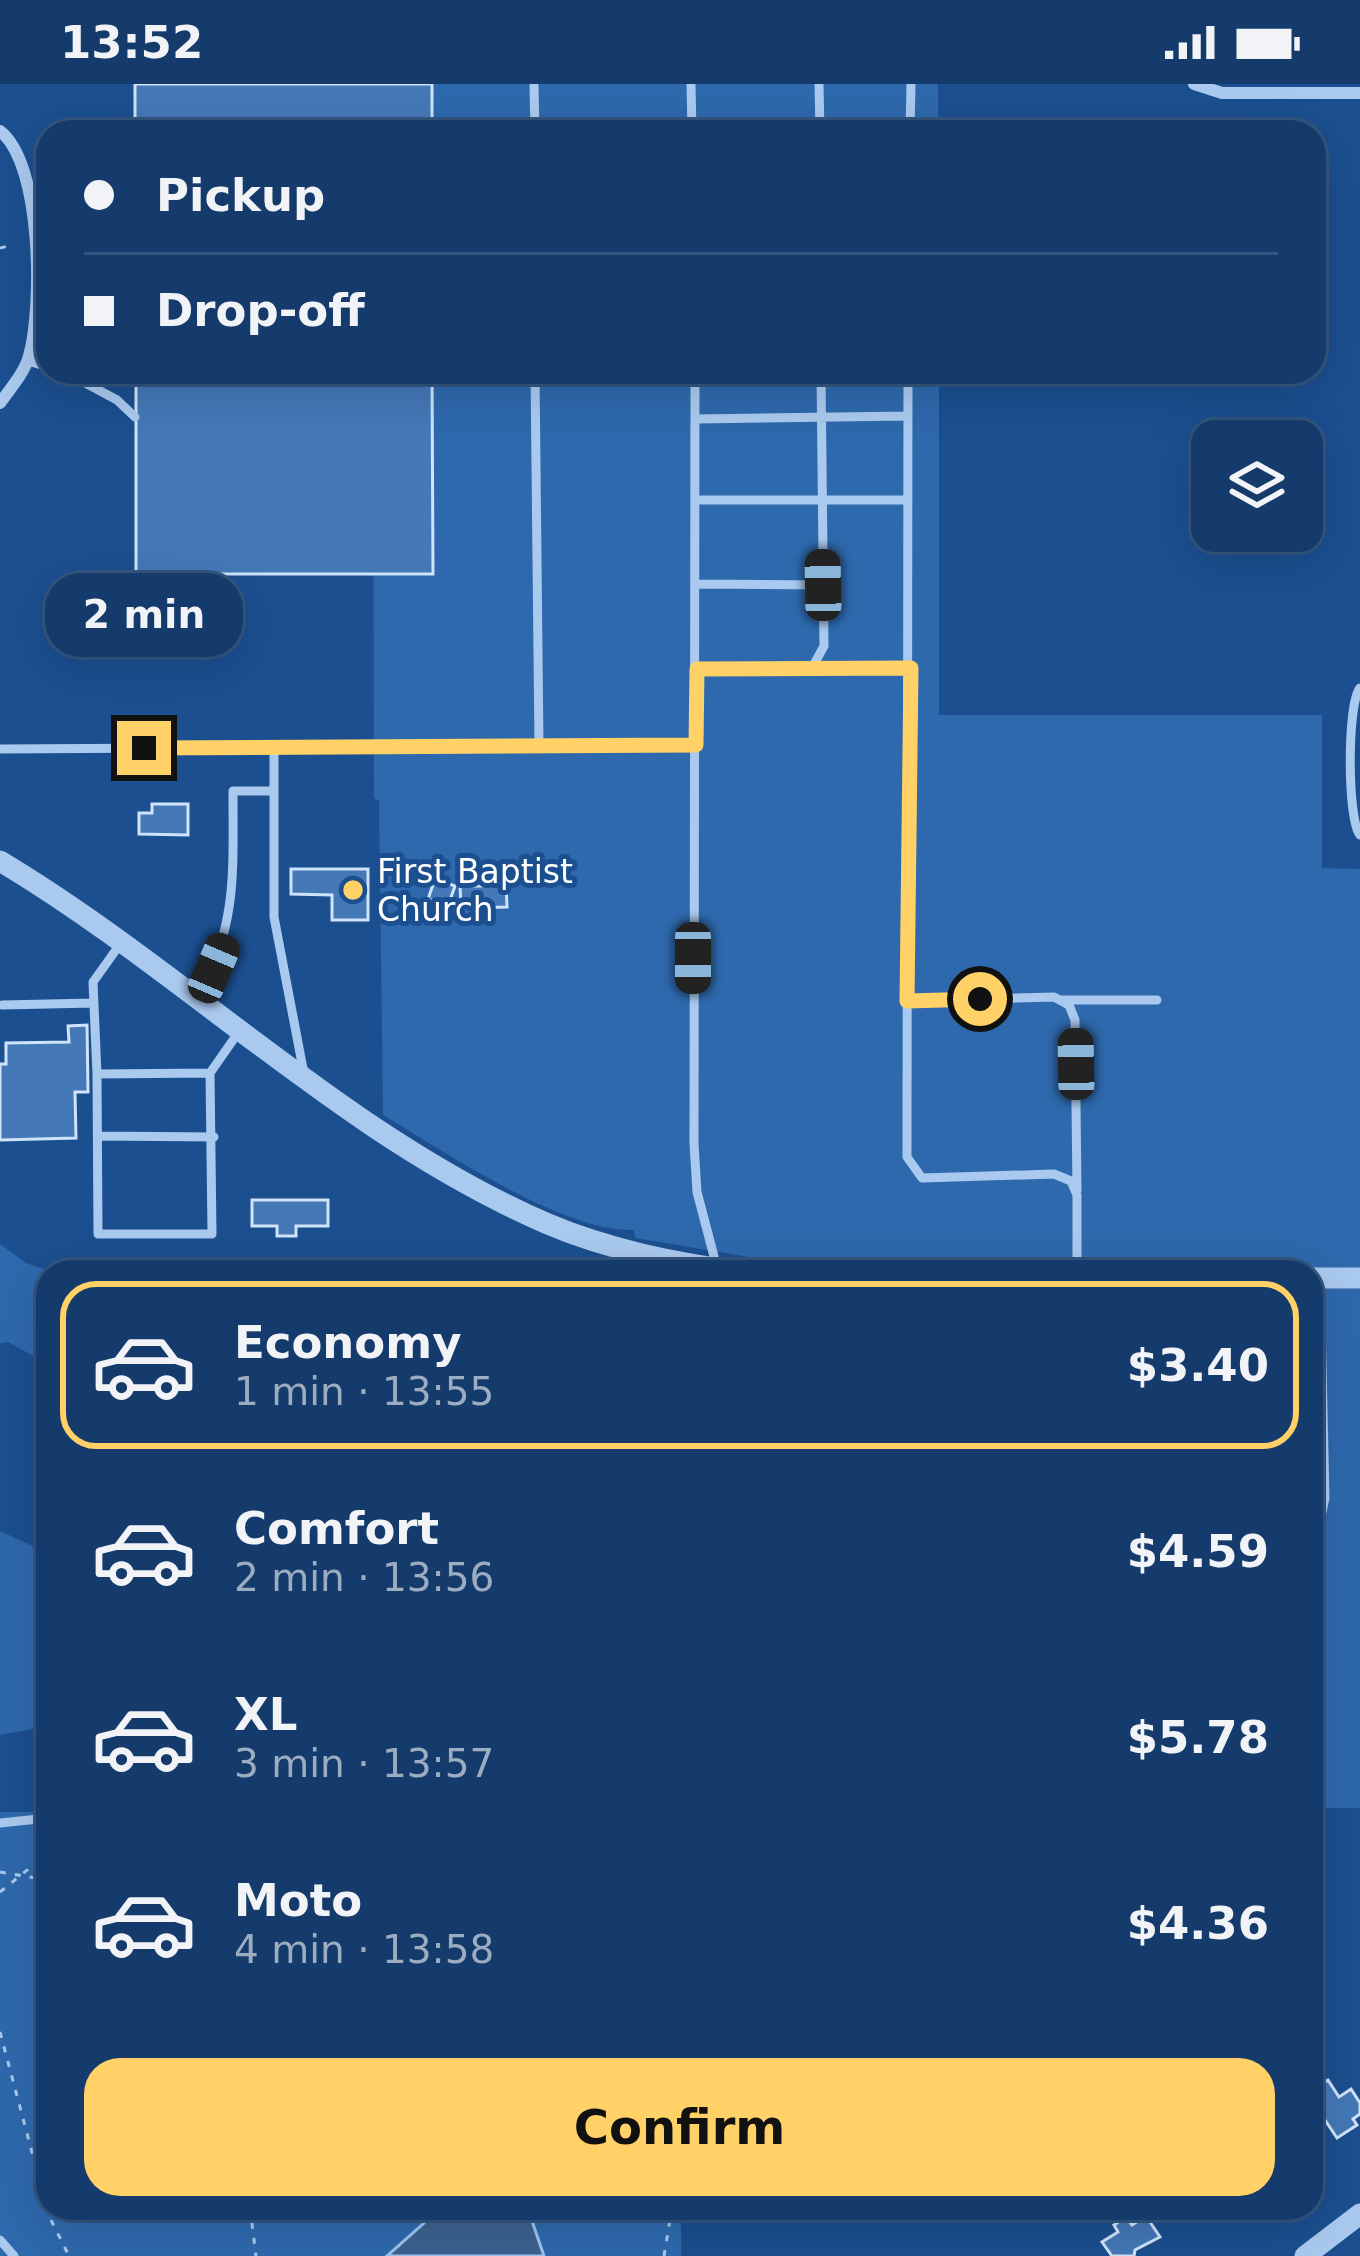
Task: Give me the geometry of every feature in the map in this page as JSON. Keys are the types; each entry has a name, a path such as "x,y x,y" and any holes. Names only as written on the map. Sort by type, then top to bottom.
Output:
{"street":[{"path":"1194,84 1222,93 1360,93"},
{"path":"0,131 11,139 31,184 34,294 28,361 0,403"},
{"path":"0,861 123,940 405,1149 550,1225 654,1260"},
{"path":"1323,1278 1360,1278"},
{"path":"1305,2256 1360,2214"}],"lane":[{"path":"691,84 692,120"},
{"path":"819,84 820,120"},
{"path":"910,120 911,84"},
{"path":"534,86 535,120"},
{"path":"28,361 36,363"},
{"path":"87,384 117,400 135,417"},
{"path":"535,384 539,746"},
{"path":"695,384 694,1144 698,1192 714,1260"},
{"path":"812,668 824,655 820,384"},
{"path":"908,384 907,1157 915,1174 932,1180 1054,1174 1071,1181 1077,1195"},
{"path":"696,418 908,416"},
{"path":"698,500 908,500"},
{"path":"697,584 823,585"},
{"path":"697,669 911,668"},
{"path":"1360,688 1352,705 1352,814 1360,835"},
{"path":"0,749 696,745"},
{"path":"274,747 274,917 304,1074"},
{"path":"201,998 226,939 232,904 232,791 274,791"},
{"path":"123,940 93,982 98,1234 212,1234 210,1073 242,1028"},
{"path":"1061,1000 1075,1020 1077,1260"},
{"path":"907,1001 1156,1000"},
{"path":"2,1005 94,1003"},
{"path":"97,1073 210,1073"},
{"path":"98,1136 214,1137"},
{"path":"1323,1449 1323,1507"},
{"path":"0,1823 36,1819"},
{"path":"0,2240 14,2256"}],"path":[{"path":"0,248 13,244"},
{"path":"0,1892 36,1863"},
{"path":"0,1872 36,1879"},
{"path":"0,2032 36,2167"},
{"path":"51,2220 69,2256"},
{"path":"252,2220 256,2256"},
{"path":"664,2256 670,2220"}],"shaded area":[{"path":"373,84 938,84 938,120 373,120"},
{"path":"373,384 939,384 939,715 1322,715 1322,868 1360,869 1360,1268 1323,1268 1323,1260 767,1260 635,1238 634,1230 605,1227 540,1204 383,1115 379,800 374,799"},
{"path":"0,1244 36,1266 36,1357 8,1342 0,1343"},
{"path":"1360,1287 1360,1808 1323,1808 1323,1288"},
{"path":"0,1531 36,1548 36,1728 0,1735"},
{"path":"0,1812 36,1812 36,2220 681,2220 681,2256 0,2256"},
{"path":"428,2220 531,2220 544,2256 387,2256"}],"building":[{"path":"135,84 432,84 432,120 135,120"},
{"path":"136,384 432,384 433,574 136,574"},
{"path":"152,804 188,804 188,835 139,834 139,813 152,813"},
{"path":"481,866 517,866 517,883 506,883 507,907 461,908 460,886 481,886"},
{"path":"291,869 368,869 368,920 332,920 332,895 291,894"},
{"path":"435,879 455,886 448,906 428,899"},
{"path":"87,1025 88,1092 75,1092 76,1138 0,1140 0,1064 6,1064 6,1043 69,1042 68,1026"},
{"path":"252,1200 328,1200 328,1226 296,1226 296,1236 277,1236 277,1226 252,1226"},
{"path":"1328,2080 1339,2097 1351,2089 1360,2103 1360,2114 1353,2119 1357,2125 1337,2138 1323,2117 1323,2083"},
{"path":"1122,2220 1132,2225 1149,2220 1160,2237 1135,2250 1134,2256 1112,2256 1102,2242 1118,2232 1114,2225"}],"place":[{"name":"First Baptist Church","path":"353,890"}],"route":[{"path":"144,748 696,745 697,669 911,668 907,1001 980,999"}]}
